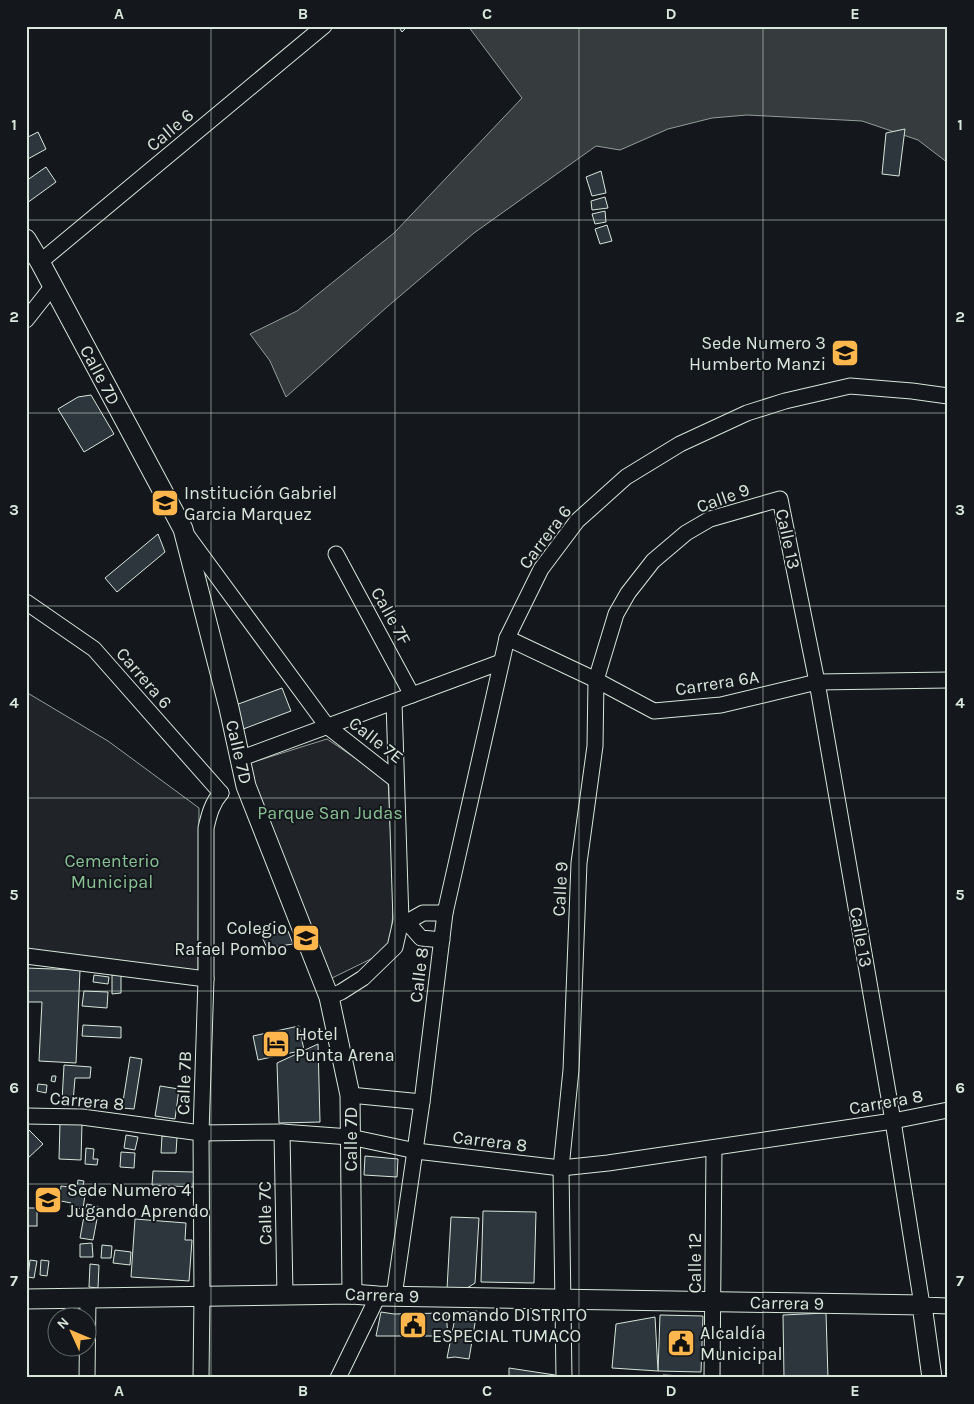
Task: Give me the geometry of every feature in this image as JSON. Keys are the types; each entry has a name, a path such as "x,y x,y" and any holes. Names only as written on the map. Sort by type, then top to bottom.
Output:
{"main road":[{"name":"Calle 7D","path":"26,239 183,528 229,708 246,786 329,997 350,1095 352,1294"},
{"name":"Carrera 9","path":"26,1299 352,1294 922,1306"},
{"name":"Calle 13","path":"922,1306 932,1378"}],"street":[{"name":"Calle 6","path":"40,262 324,26"},
{"path":"26,320 52,287"},
{"name":"Carrera 6","path":"501,662 507,638 541,569 573,526 626,477 680,444 747,414 785,401 850,386 948,396"},
{"name":"Calle 9","path":"564,1378 561,1168 571,1070 579,863 595,746 596,680 616,614 628,593 653,561 686,534 710,520 780,499"},
{"name":"Calle 13","path":"780,499 817,682 893,1121 922,1306"},
{"name":"Calle 7E","path":"183,528 327,726 396,780 404,922 395,947 363,978 329,997"},
{"name":"Calle 7F","path":"336,554 412,695"},
{"name":"Carrera 6","path":"26,602 94,649 221,793"},
{"name":"Carrera 6A","path":"507,638 596,680 654,711 721,705 817,682 948,680"},
{"path":"239,759 501,662"},
{"name":"Calle 8","path":"338,1378 386,1296 416,1151 445,913 501,662"},
{"path":"394,702 396,780"},
{"path":"221,793 246,786"},
{"name":"Calle 7B","path":"200,1378 202,1296 201,1133 206,979 206,828 209,812 221,793"},
{"path":"442,940 421,938 404,922 423,913 445,913"},
{"path":"26,956 206,979"},
{"path":"350,1095 422,1102"},
{"name":"Carrera 8","path":"26,1116 82,1117 201,1133 282,1132 350,1136 416,1151 561,1168 714,1148 893,1121 948,1110"},
{"name":"Calle 7C","path":"282,1132 285,1295"},
{"name":"Calle 12","path":"712,1378 714,1148"},
{"path":"87,1378 88,1298"},
{"name":"Carrera 9","path":"922,1306 948,1306"}],"green space":[{"name":"Cementerio Municipal","path":"26,692 108,741 199,808 198,972 26,950"},
{"name":"Parque San Judas","path":"327,739 388,780 394,901 390,945 381,954 328,980 247,764"}],"shaded area":[{"path":"468,26 948,26 948,163 918,140 862,121 747,115 712,118 668,129 620,150 596,146 474,233 286,397 270,361 250,334 297,311 394,233 522,98"}],"building":[{"path":"398,26 408,26 402,32"},
{"path":"905,129 899,176 882,174 886,133"},
{"path":"38,132 46,149 26,160 26,138"},
{"path":"46,167 56,182 27,203 26,181"},
{"path":"601,171 606,193 592,196 586,177"},
{"path":"605,197 608,208 592,210 591,201"},
{"path":"605,211 606,222 595,224 592,214"},
{"path":"607,225 612,241 600,244 595,229"},
{"path":"91,395 114,434 84,452 58,409 78,397"},
{"path":"158,534 165,552 117,592 105,578"},
{"path":"282,688 291,711 238,731 233,706"},
{"path":"288,931 293,944 267,948 262,937"},
{"path":"26,968 80,970 76,1063 39,1061 42,1002 26,1002"},
{"path":"94,975 109,977 108,984 93,982"},
{"path":"112,975 121,975 121,993 112,994"},
{"path":"84,991 108,992 107,1008 82,1006"},
{"path":"83,1025 121,1027 121,1038 82,1036"},
{"path":"299,1026 304,1050 258,1060 253,1036"},
{"path":"318,1044 320,1122 279,1123 277,1063"},
{"path":"130,1057 142,1059 134,1109 122,1108"},
{"path":"64,1065 91,1067 90,1078 75,1078 73,1102 62,1101"},
{"path":"52,1076 56,1076 55,1082 51,1081"},
{"path":"38,1084 47,1085 46,1093 37,1091"},
{"path":"160,1086 179,1089 175,1119 155,1116"},
{"path":"60,1123 82,1123 81,1160 59,1159"},
{"path":"28,1129 43,1144 26,1160 26,1130"},
{"path":"126,1135 138,1137 135,1150 124,1148"},
{"path":"162,1136 177,1137 176,1153 161,1153"},
{"path":"86,1148 94,1149 93,1159 98,1159 97,1165 85,1164"},
{"path":"121,1152 135,1153 134,1168 120,1167"},
{"path":"365,1156 398,1159 397,1177 364,1175"},
{"path":"153,1171 194,1172 193,1187 152,1185"},
{"path":"78,1180 84,1181 81,1194 85,1195 83,1209 70,1207 71,1203 61,1201 60,1207 50,1206 53,1193 60,1194 61,1186 77,1188"},
{"path":"87,1204 100,1207 98,1215 85,1213"},
{"path":"26,1208 37,1208 37,1226 26,1226"},
{"path":"483,1211 536,1212 534,1283 481,1282"},
{"path":"84,1216 97,1219 93,1240 80,1238"},
{"path":"451,1217 479,1218 475,1283 464,1290 447,1289"},
{"path":"135,1219 186,1223 185,1240 192,1240 189,1281 131,1277"},
{"path":"92,1243 93,1257 80,1257 80,1244"},
{"path":"102,1245 112,1246 111,1258 101,1258"},
{"path":"115,1250 131,1252 130,1265 113,1263"},
{"path":"30,1260 37,1261 34,1278 28,1277"},
{"path":"41,1260 49,1261 47,1276 40,1275"},
{"path":"90,1264 99,1265 98,1288 89,1287"},
{"path":"477,1311 469,1359 447,1358 456,1313"},
{"name":"comando DISTRITO ESPECIAL TUMACO","path":"381,1312 394,1314 446,1313 448,1336 376,1336"},
{"path":"826,1313 828,1378 784,1378 783,1315"},
{"name":"Alcaldía Municipal","path":"660,1315 703,1316 701,1372 658,1371"},
{"path":"655,1317 658,1371 612,1368 616,1324"},
{"path":"509,1368 555,1375 555,1378 509,1378"},
{"path":"663,1375 702,1377 702,1378 663,1378"}],"place":[{"name":"Sede Numero 3 Humberto Manzi","path":"845,353"},
{"name":"Institución Gabriel Garcia Marquez","path":"165,503"},
{"name":"Colegio Rafael Pombo","path":"306,938"},
{"name":"Hotel Punta Arena","path":"276,1044"},
{"name":"Sede Numero 4 Jugando Aprendo","path":"48,1200"},
{"name":"comando DISTRITO ESPECIAL TUMACO","path":"413,1325"},
{"name":"Alcaldía Municipal","path":"681,1343"}]}
